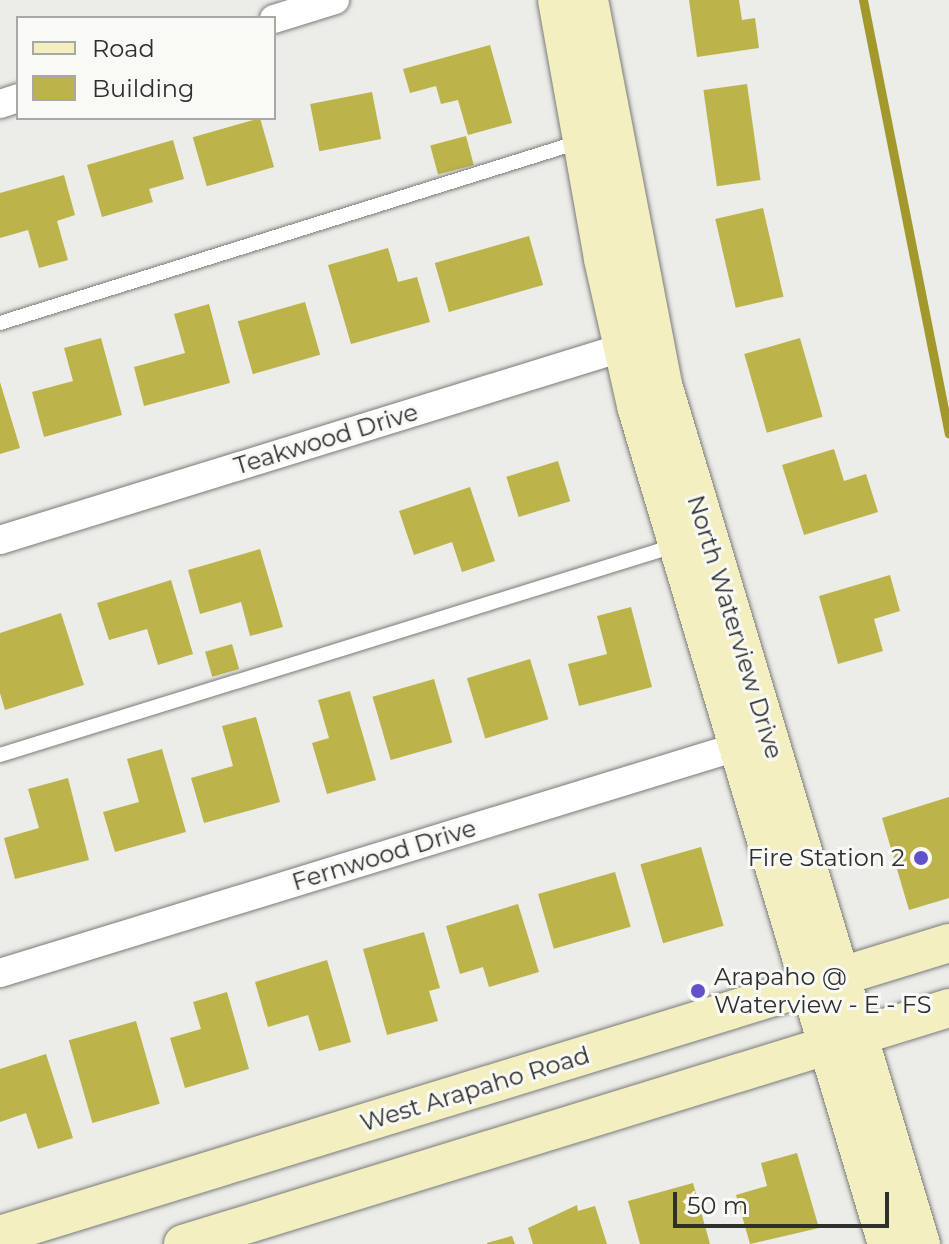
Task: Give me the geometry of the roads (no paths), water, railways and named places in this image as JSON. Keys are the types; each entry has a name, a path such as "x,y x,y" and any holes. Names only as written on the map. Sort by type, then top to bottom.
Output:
{"street":[{"path":"276,18 335,0"},
{"name":"North Waterview Drive","path":"557,0 583,141 754,742 845,1040 921,1244"},
{"name":"North Waterview Drive","path":"589,0 638,343 677,545 754,742"},
{"name":"Teakwood Drive","path":"0,540 638,343"},
{"name":"Fernwood Drive","path":"0,973 754,742"},
{"name":"West Arapaho Road","path":"0,1235 949,943"},
{"path":"183,1244 949,1008"},
{"name":"North Waterview Drive","path":"845,1040 887,1244"}],"lane":[{"path":"0,323 583,141"},
{"path":"0,755 677,545"}],"waterway":[{"path":"863,0 949,434"}],"place":[{"name":"Fire Station 2","path":"921,858"},
{"name":"Arapaho @ Waterview - E - FS","path":"698,991"}]}
